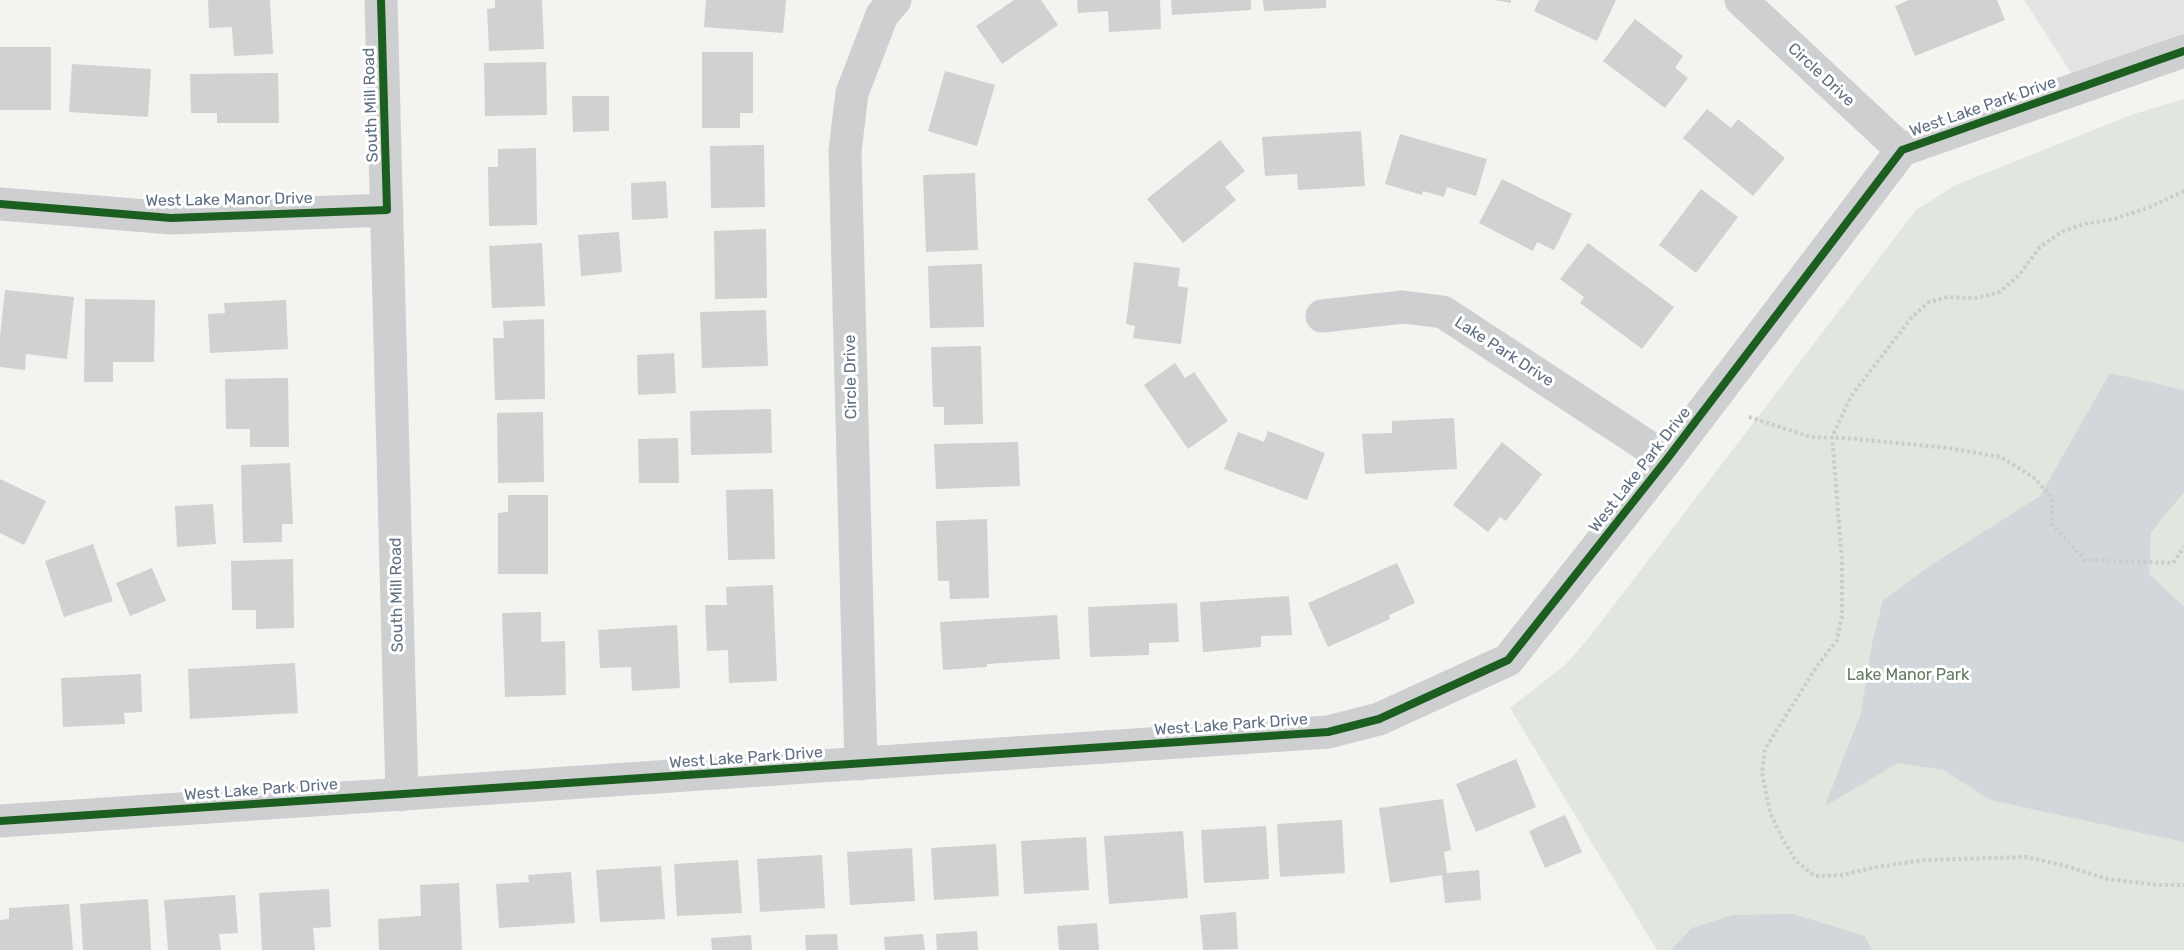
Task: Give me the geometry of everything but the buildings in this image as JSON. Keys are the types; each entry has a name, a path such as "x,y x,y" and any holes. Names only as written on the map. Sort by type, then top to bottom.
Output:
{"street":[{"name":"South Mill Road","path":"381,0 402,795"},
{"name":"Circle Drive","path":"861,764 845,151 852,93 882,15 895,0"},
{"name":"Circle Drive","path":"1741,0 1902,150"},
{"name":"West Lake Park Drive","path":"0,821 1328,732 1379,719 1508,660 1667,459 1902,150 2184,51"},
{"name":"West Lake Manor Drive","path":"0,204 171,218 387,210"},
{"name":"Lake Park Drive","path":"1322,316 1403,306 1443,312 1667,459"}],"path":[{"path":"2184,191 2150,207 2115,219 2084,224 2061,232 2039,248 2019,275 2000,292 1977,298 1948,297 1929,302 1912,317 1851,396 1832,437 1842,560 1842,615 1838,640 1817,666 1765,749 1762,773 1770,812 1796,861 1815,876 1842,875 1876,867 1925,860 2026,857 2108,879 2159,885 2184,885"},
{"path":"1749,417 1810,437 1948,448 2001,457 2033,477 2052,497 2052,524 2085,560 2173,562 2184,548"}],"shaded area":[{"path":"2024,0 2184,0 2184,40 2075,79"},
{"path":"2110,373 2184,390 2184,492 2151,532 2149,574 2184,607 2184,842 1990,800 1944,770 1898,763 1825,806 1861,713 1872,644 1883,600 1933,564 2040,496"},
{"path":"1793,914 1865,936 1872,950 1671,950 1692,928 1733,915"}],"green space":[{"name":"Lake Manor Park","path":"2184,99 2184,950 1657,950 1510,708 1565,665 1588,639 1916,210 1956,185 2134,114"}],"cycle path":[{"path":"0,204 171,218 387,210 381,0"},
{"path":"0,821 1328,732 1379,719 1508,660 1667,459 1902,150 2184,51"}]}
